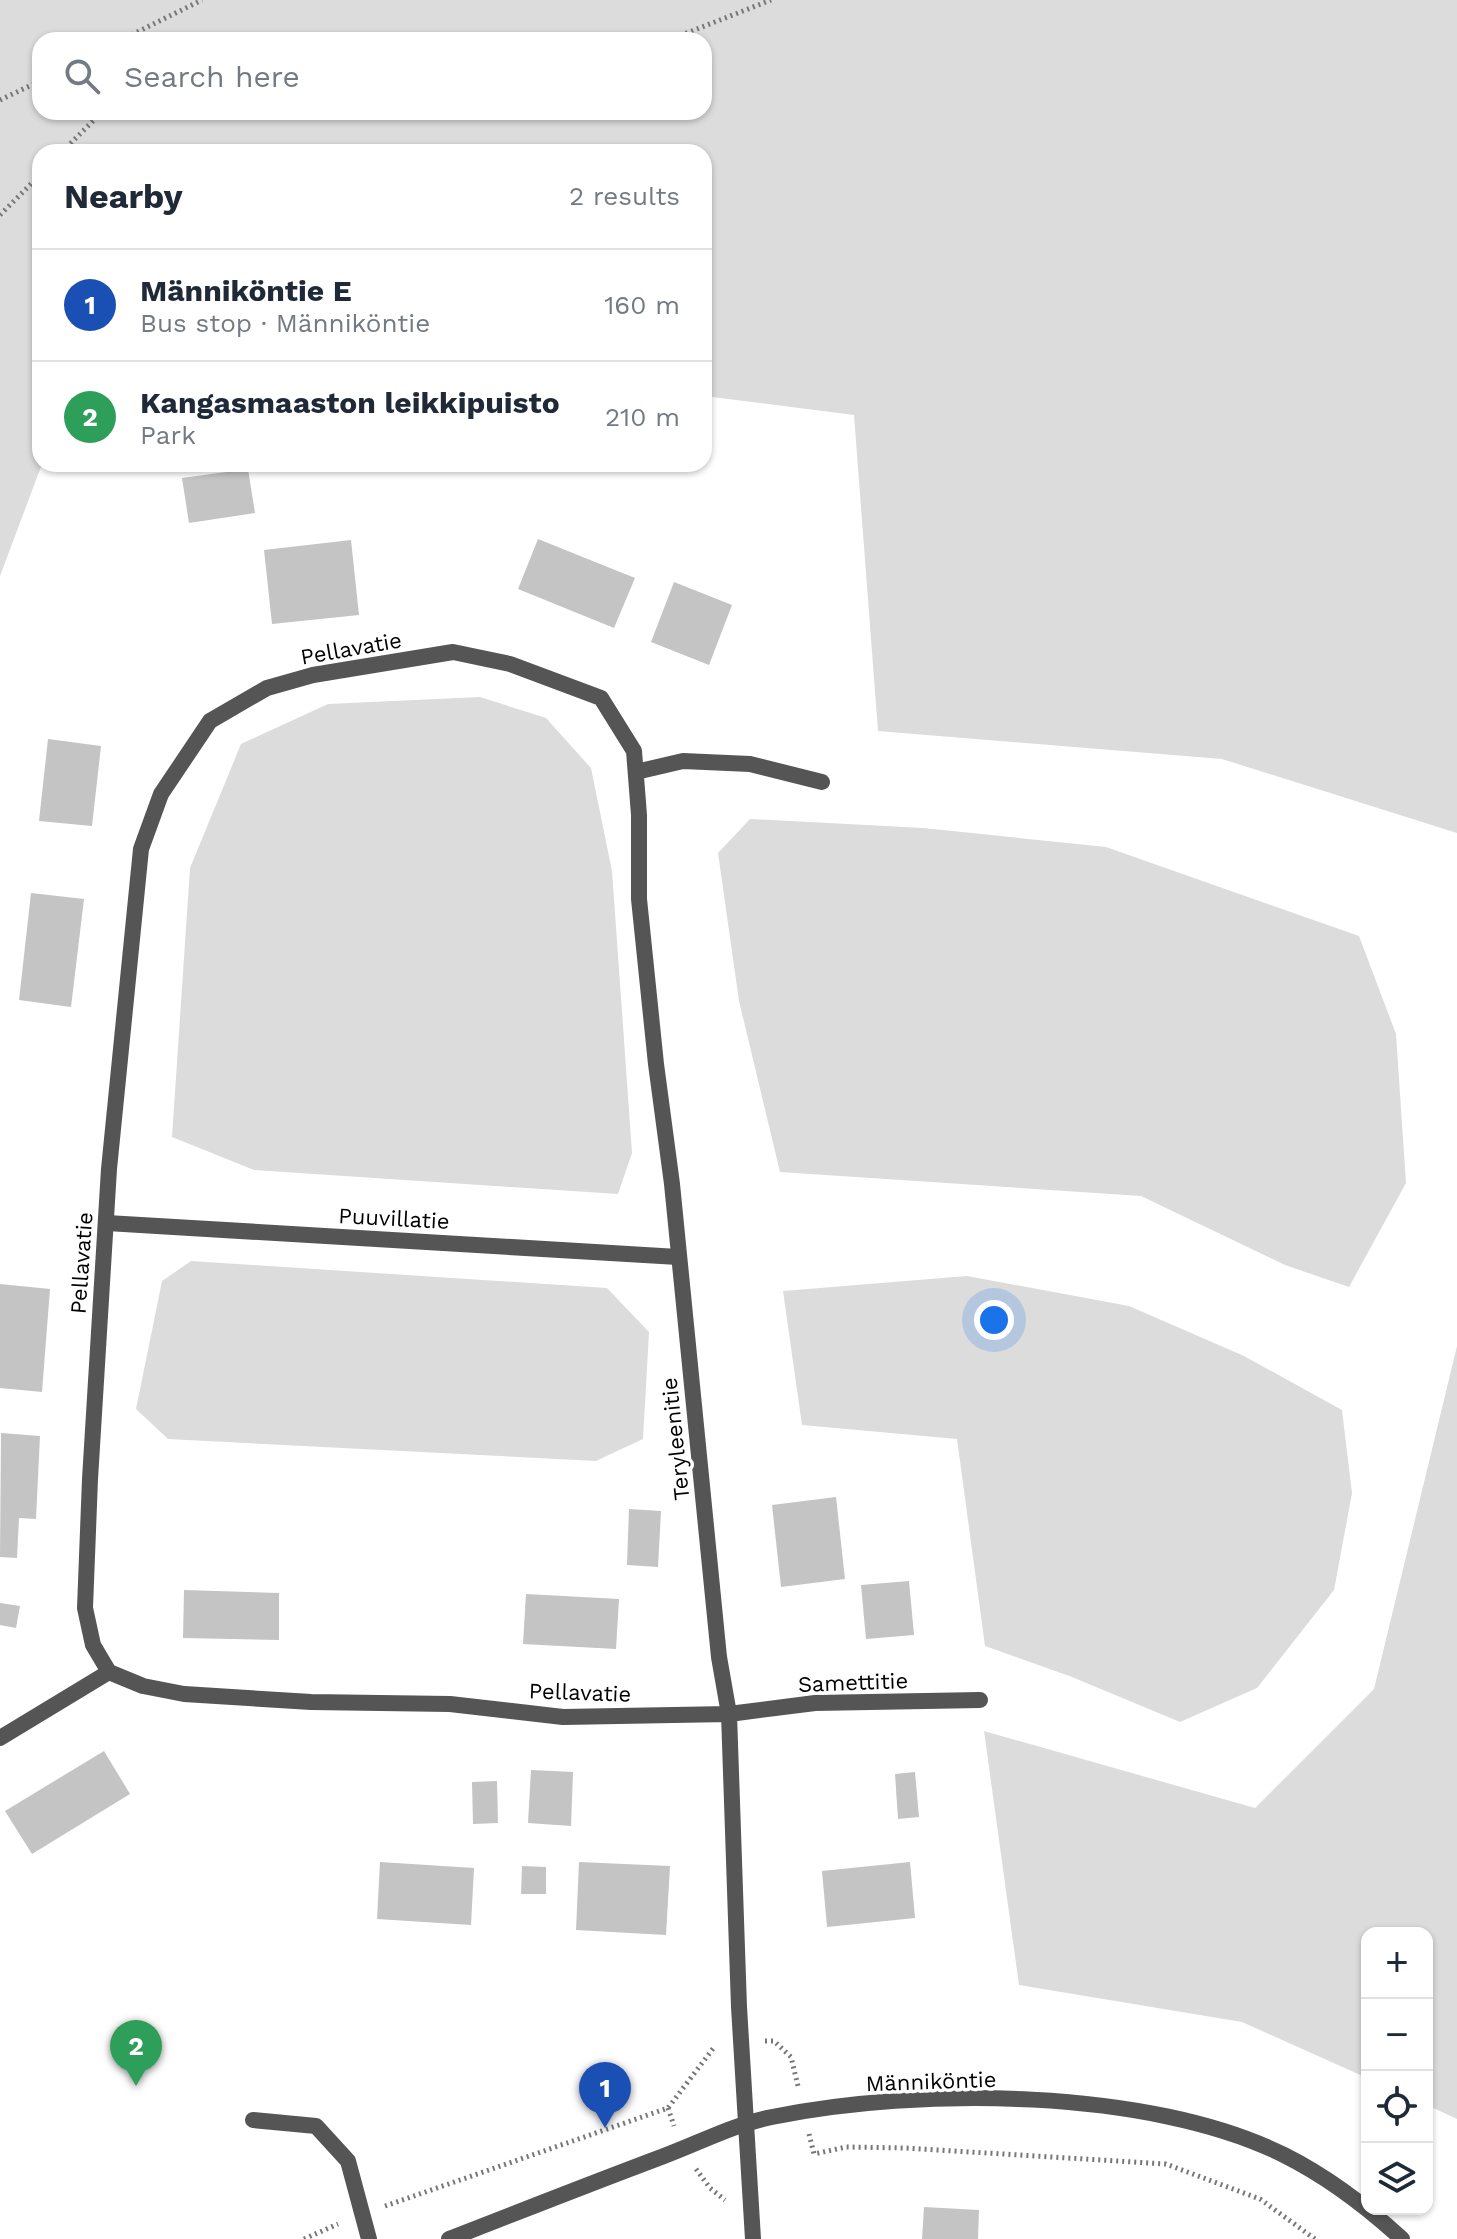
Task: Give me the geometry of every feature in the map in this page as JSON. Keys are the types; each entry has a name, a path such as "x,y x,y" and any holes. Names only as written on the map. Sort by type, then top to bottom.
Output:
{"street":[{"name":"Pellavatie","path":"634,751 601,698 510,664 453,652 313,675 267,688 210,721 161,794 141,849 109,1169 96,1358 85,1608 93,1645 109,1672 143,1686 184,1694 311,1702 450,1704 563,1717 729,1714"},
{"name":"Teryleenitie","path":"634,751 639,815 639,899 672,1184 719,1657 729,1714 741,2043 753,2239"},
{"path":"636,772 683,761 736,763 822,782"},
{"name":"Puuvillatie","path":"107,1223 678,1257"},
{"path":"0,1738 109,1672"},
{"name":"Samettitie","path":"729,1714 815,1703 980,1700"},
{"name":"Männiköntie","path":"449,2239 771,2117 886,2101 951,2099 1063,2102 1142,2111 1216,2129 1284,2155 1345,2191 1402,2239"},
{"path":"253,2120 316,2126 348,2161 369,2239"}],"path":[{"path":"137,32 202,0"},
{"path":"689,32 771,0"},
{"path":"0,100 32,85"},
{"path":"70,144 94,120"},
{"path":"0,215 32,183"},
{"path":"304,2239 361,2215 668,2108 714,2046 774,2041 791,2057 814,2154 846,2147 905,2148 1166,2164 1260,2199 1315,2239"}],"shaded area":[{"path":"0,0 1457,0 1457,833 1222,759 878,731 854,415 712,397 712,144 32,144 32,472 39,472 0,576"},
{"path":"480,697 546,718 591,768 612,871 632,1153 618,1194 254,1170 172,1137 190,868 241,744 328,704"},
{"path":"750,819 923,828 1106,847 1359,936 1396,1034 1406,1183 1349,1287 1285,1265 1141,1196 780,1172 739,1001 718,853"},
{"path":"191,1261 607,1288 649,1332 643,1439 596,1461 168,1439 136,1409 162,1281"},
{"path":"967,1276 1129,1306 1244,1356 1342,1410 1352,1493 1334,1590 1257,1688 1180,1722 1072,1677 985,1646 957,1439 802,1425 783,1291"},
{"path":"1457,1346 1457,2119 1433,2108 1433,1927 1361,1927 1361,2075 1242,2022 1019,1985 984,1731 1255,1808 1374,1689"}],"building":[{"path":"248,472 255,513 189,523 182,478"},
{"path":"538,539 635,578 614,628 518,589"},
{"path":"351,540 359,615 272,624 264,550"},
{"path":"674,582 732,605 709,665 651,642"},
{"path":"48,739 101,746 92,826 39,821"},
{"path":"31,893 84,899 71,1007 19,1000"},
{"path":"0,1284 50,1289 42,1392 0,1388"},
{"path":"1,1433 40,1436 36,1519 19,1518 17,1558 0,1557"},
{"path":"836,1497 845,1579 781,1587 772,1505"},
{"path":"629,1509 661,1511 658,1567 627,1565"},
{"path":"909,1581 914,1635 866,1639 861,1585"},
{"path":"184,1590 279,1593 279,1640 183,1638"},
{"path":"526,1594 619,1599 616,1649 523,1644"},
{"path":"0,1603 20,1606 16,1628 0,1625"},
{"path":"104,1751 130,1794 32,1854 5,1811"},
{"path":"531,1770 573,1772 571,1826 528,1823"},
{"path":"915,1772 919,1817 898,1819 895,1774"},
{"path":"497,1781 498,1823 473,1824 472,1782"},
{"path":"380,1862 474,1868 471,1925 377,1919"},
{"path":"579,1862 670,1866 666,1935 576,1930"},
{"path":"910,1862 915,1918 827,1927 822,1871"},
{"path":"522,1866 546,1867 546,1894 521,1894"},
{"path":"924,2207 979,2210 978,2239 922,2239"}],"place":[{"name":"Kangasmaaston leikkipuisto","path":"136,2086"},
{"name":"Männiköntie E","path":"605,2128"}]}
